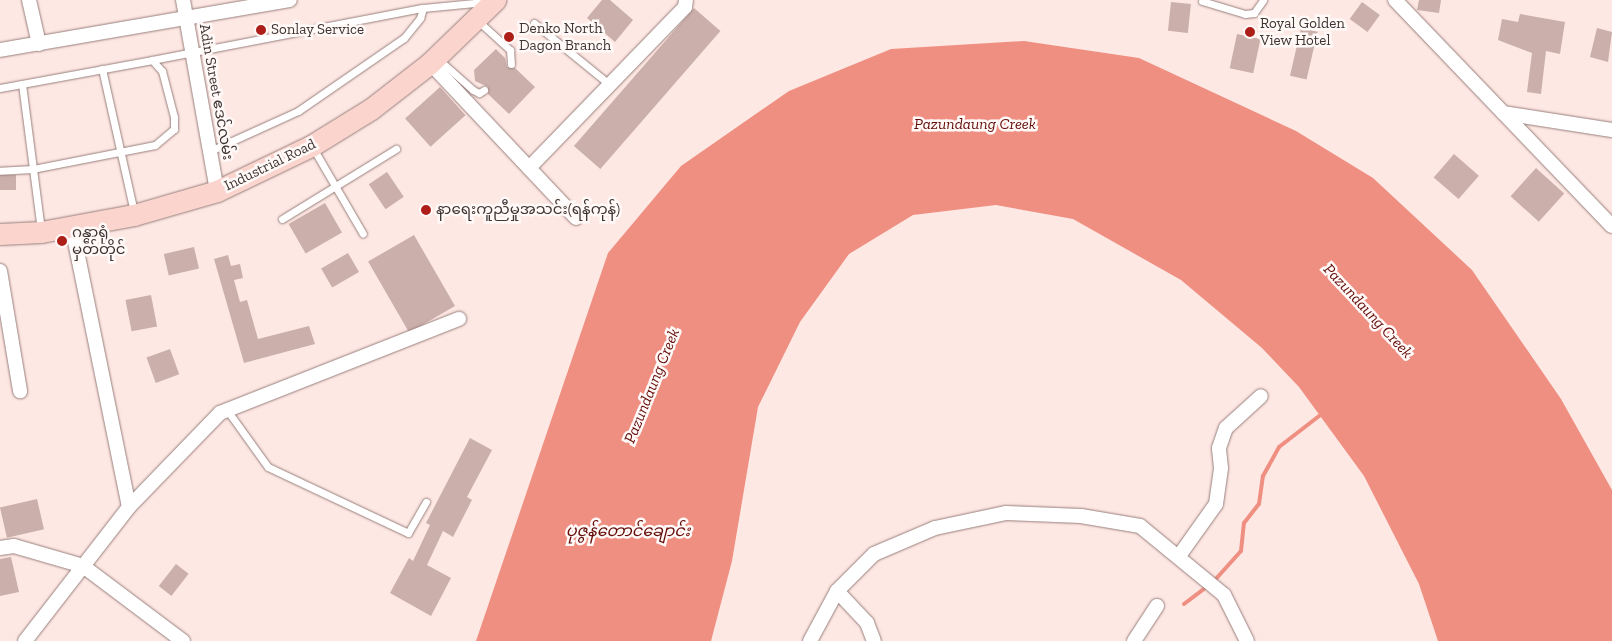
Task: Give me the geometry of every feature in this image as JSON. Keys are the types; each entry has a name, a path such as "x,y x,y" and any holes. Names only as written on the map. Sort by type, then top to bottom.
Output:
{"main road":[{"name":"Industrial Road","path":"0,234 41,232 134,215 217,190 311,146 371,108 433,60 494,1"}],"street":[{"path":"29,0 39,44"},
{"name":"Adin Street ဧဒင်လမ်း","path":"182,0 217,190"},
{"path":"0,50 290,0"},
{"path":"529,168 686,6 686,0"},
{"path":"1395,0 1612,226"},
{"path":"433,60 576,218"},
{"path":"1503,113 1612,130"},
{"path":"72,226 129,507"},
{"path":"0,271 20,391"},
{"path":"25,641 129,507 220,414 459,319"},
{"path":"1179,556 1216,504 1221,468 1218,448 1226,428 1261,396"},
{"path":"810,641 837,591 874,554 935,528 1006,513 1081,516 1140,526 1217,589 1247,641"},
{"path":"0,548 14,546 83,566 183,641"},
{"path":"837,591 867,623 874,641"},
{"path":"1134,641 1157,606"}],"lane":[{"path":"1202,1 1245,14 1254,13 1263,0"},
{"path":"0,88 423,8 494,1"},
{"path":"210,151 298,111 404,38 420,18 423,8"},
{"path":"476,19 510,50 511,64"},
{"path":"534,23 609,84"},
{"path":"0,170 33,169 155,145 174,129 162,71 152,60"},
{"path":"433,60 473,90 480,93 484,90"},
{"path":"102,69 134,215"},
{"path":"22,84 41,232"},
{"path":"311,146 363,234"},
{"path":"282,219 337,188 396,149"},
{"path":"227,410 268,467 408,533 426,502"}],"water":[{"name":"ပုဇွန်တောင်ချောင်း","path":"1024,41 1139,58 1296,131 1373,178 1472,270 1561,399 1612,490 1612,641 1438,641 1419,584 1364,476 1299,387 1262,348 1181,280 1073,219 996,205 913,215 849,254 800,322 758,407 732,561 711,641 476,641 608,253 681,166 789,91 891,49"}],"building":[{"path":"602,0 610,0 633,20 615,42 587,18"},
{"path":"1419,0 1441,0 1439,13 1417,10"},
{"path":"1171,2 1191,4 1188,33 1168,31"},
{"path":"1362,2 1380,15 1367,32 1350,19"},
{"path":"694,8 720,31 600,169 574,146"},
{"path":"1520,14 1565,22 1560,54 1546,51 1541,94 1527,92 1532,53 1498,40 1502,19 1518,22"},
{"path":"1301,28 1318,32 1307,80 1290,76"},
{"path":"1597,28 1612,32 1608,62 1590,57"},
{"path":"1237,34 1260,39 1253,73 1230,68"},
{"path":"496,49 505,58 507,67 515,68 535,87 509,114 488,94 488,87 475,81 474,70"},
{"path":"440,87 465,115 430,147 405,118"},
{"path":"1454,154 1479,176 1459,199 1434,177"},
{"path":"1536,168 1564,193 1539,222 1511,196"},
{"path":"387,172 404,197 386,209 369,184"},
{"path":"0,175 16,175 16,190 0,190"},
{"path":"325,203 342,232 306,253 289,224"},
{"path":"414,235 455,306 409,333 368,262"},
{"path":"194,247 199,268 169,275 164,254"},
{"path":"348,253 359,272 332,288 321,268"},
{"path":"228,255 231,266 240,264 243,278 234,280 240,302 247,300 258,339 309,326 315,344 244,363 214,259"},
{"path":"151,295 157,326 132,331 125,300"},
{"path":"170,349 179,374 156,383 147,358"},
{"path":"470,438 492,450 467,497 472,500 453,537 443,531 427,565 451,578 431,616 390,593 409,558 413,561 430,525 426,523"},
{"path":"37,499 44,529 7,538 0,508"},
{"path":"11,557 19,592 0,596 0,559"},
{"path":"176,564 189,574 171,596 159,586"}],"waterway":[{"path":"1214,581 1241,551 1244,523 1259,504 1263,476 1279,447 1323,413"},
{"path":"1184,604 1208,586"}],"place":[{"name":"Sonlay Service","path":"261,30"},
{"name":"Royal Golden View Hotel","path":"1250,32"},
{"name":"Denko North Dagon Branch","path":"509,37"},
{"name":"နာရေးကူညီမှုအသင်း(ရန်ကုန်)","path":"426,210"},
{"name":"ဂန္ဓာရုံ မှတ်တိုင်","path":"62,241"}],"water label":[{"name":"Pazundaung Creek","path":"975,124"},
{"name":"Pazundaung Creek","path":"1368,311"},
{"name":"Pazundaung Creek","path":"652,386"}]}
